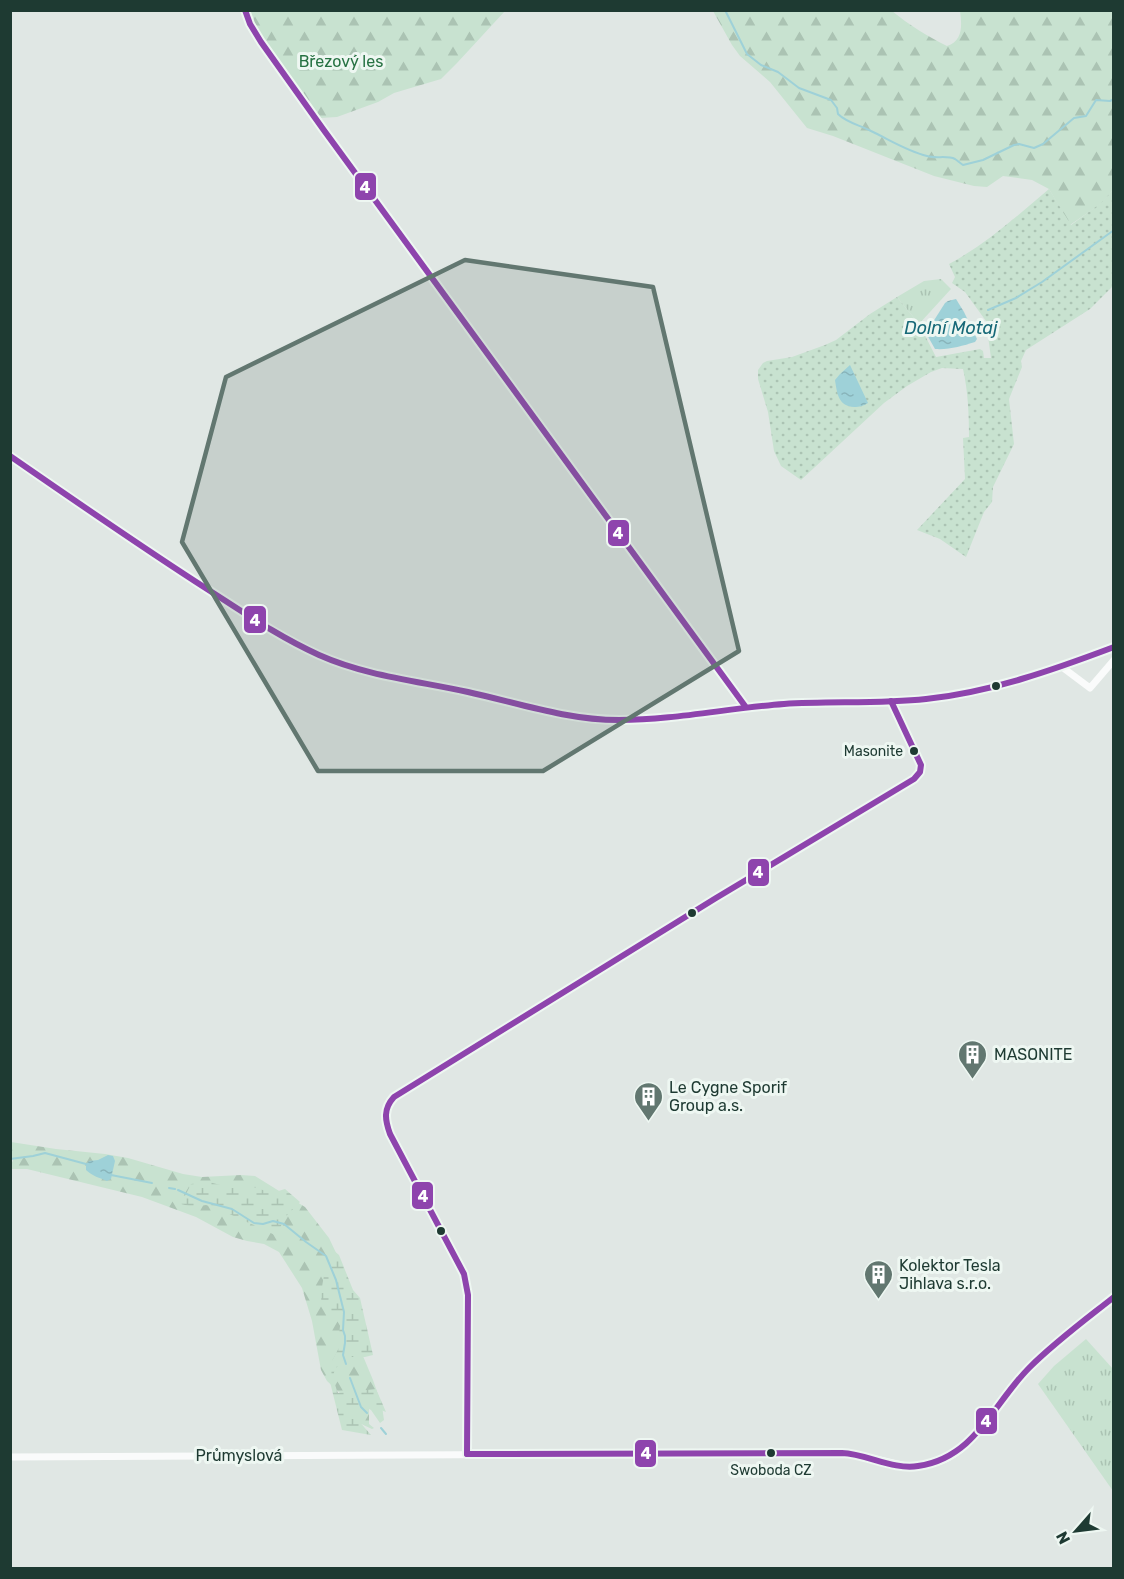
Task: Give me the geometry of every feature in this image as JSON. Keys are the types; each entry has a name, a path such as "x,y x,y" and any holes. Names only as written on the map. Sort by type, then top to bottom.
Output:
{"street":[{"path":"245,10 261,42 292,86 745,706"},
{"path":"10,456 256,621 321,656 389,678 464,691 588,718 617,720 745,706 940,698 971,693 1062,667 1113,647"},
{"path":"1062,667 1090,688 1113,660"},
{"path":"467,1454 468,1295 464,1274 390,1134 385,1121 386,1107 394,1097 916,777 921,765 891,701"},
{"name":"Průmyslová","path":"10,1457 835,1453 854,1454 910,1467 934,1463 968,1445 1020,1377 1049,1349 1113,1298"}],"highlighted area":[{"path":"465,260 653,287 739,651 543,771 318,771 182,542 226,377"}],"green space":[{"name":"Březový les","path":"248,11 505,11 441,79 394,93 378,102 337,117 320,118 259,34"},
{"path":"713,11 892,11 918,30 947,46 959,36 960,11 1113,11 1113,190 1102,203 1070,225 1049,189 1032,180 1003,176 987,187 974,186 934,176 807,128 770,82 740,56"},
{"path":"1049,189 1071,225 1101,203 1113,190 1113,286 1090,309 1026,350 1009,399 1014,444 993,487 992,502 984,512 966,557 940,539 917,530 965,479 963,438 969,437 969,428 963,369 942,368 907,386 884,403 801,480 781,466 774,451 768,412 758,379 758,370 763,363 792,357 836,340 897,297 919,324 936,357 980,349 983,351 984,358 991,358 986,321 965,292 952,283 955,277 949,264 988,239"},
{"path":"941,279 951,289 919,324 897,297 924,281"},
{"path":"11,1142 128,1158 183,1174 202,1177 255,1176 305,1207 329,1238 348,1278 363,1356 382,1406 384,1420 380,1423 369,1409 369,1424 374,1428 359,1423 342,1395 327,1381 321,1370 312,1321 302,1288 279,1252 264,1244 233,1237 196,1217 142,1197 27,1169 11,1169 13,1161"},
{"path":"209,1182 224,1186 250,1186 272,1193 285,1189 300,1202 284,1218 277,1236 206,1205 193,1207 181,1204 191,1184"},
{"path":"332,1249 339,1255 353,1290 360,1298 373,1355 347,1357 335,1370 334,1381 338,1393 376,1389 386,1412 371,1406 359,1410 356,1415 371,1435 342,1430 327,1370 341,1344 339,1334 341,1319 324,1310 321,1298 323,1280"},
{"path":"1086,1339 1113,1369 1113,1491 1038,1384 1054,1366"}],"water":[{"name":"Dolní Motaj","path":"956,299 977,339 975,342 960,346 935,349 926,333 945,303"},
{"path":"850,365 868,403 861,406 854,407 845,404 838,394 835,380"},
{"path":"108,1155 113,1156 115,1161 111,1179 107,1181 86,1170 86,1164 89,1161"}],"waterway":[{"path":"725,10 747,54 761,65 778,72 799,88 831,100 838,114 849,122 912,151 930,157 952,158 963,165 983,160 1014,145 1034,148 1043,144 1074,118 1086,116 1096,100 1114,99"},
{"path":"988,310 1016,298 1042,282 1114,230"},
{"path":"10,1159 45,1153 86,1164"},
{"path":"111,1175 152,1183"},
{"path":"169,1188 175,1189"},
{"path":"178,1190 202,1201 232,1209 254,1223 263,1224 273,1221 284,1224 326,1256 336,1280 344,1312 343,1355 346,1364"},
{"path":"350,1378 361,1407 367,1413"},
{"path":"381,1428 386,1434"}],"transit line":[{"name":"4","path":"245,10 261,42 323,129 745,706"},
{"name":"4","path":"10,456 132,540 275,632 304,648 337,662 374,673 562,714 619,720 681,716 784,704 926,699 998,686 1114,647"},
{"name":"4","path":"467,1454 468,1295 464,1274 390,1134 386,1115 390,1101 716,898 914,779 920,772 921,765 891,701"},
{"name":"4","path":"467,1454 842,1453 899,1466 918,1466 938,1461 969,1441 1029,1368 1114,1297"}],"place":[{"name":"Masonite","path":"914,751"},
{"name":"MASONITE","path":"973,1080"},
{"name":"Le Cygne Sporif Group a.s.","path":"648,1122"},
{"name":"Kolektor Tesla Jihlava s.r.o.","path":"878,1300"},
{"name":"Swoboda CZ","path":"771,1453"}]}
